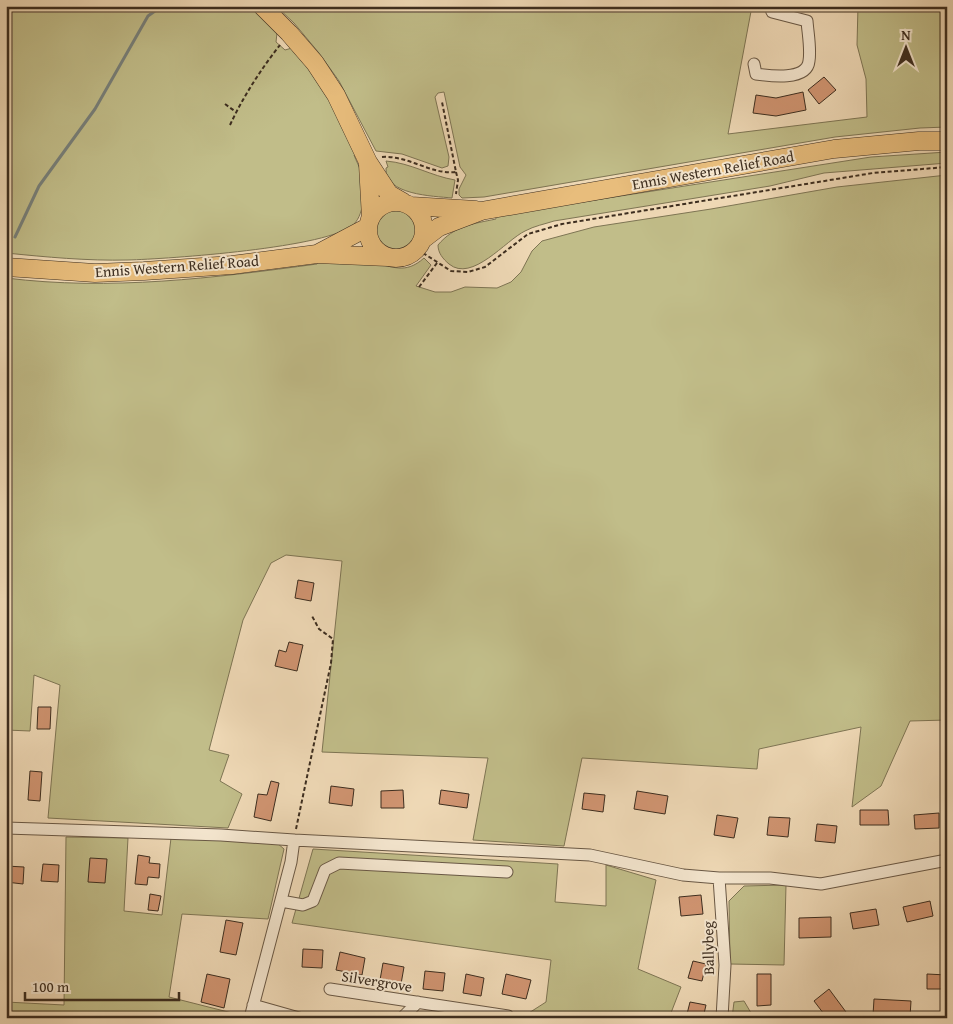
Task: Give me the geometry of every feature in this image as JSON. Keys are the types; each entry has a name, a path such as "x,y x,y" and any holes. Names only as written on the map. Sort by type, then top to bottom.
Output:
{"main road":[{"path":"262,6 315,63 336,95 368,162 389,194 418,212 423,221 424,230 420,244 404,257 388,257 373,246 369,237 368,162"},
{"name":"Ennis Western Relief Road","path":"420,244 438,227 481,211 834,149 947,140"},
{"path":"369,223 376,210 384,204 393,202 407,204"},
{"name":"Ennis Western Relief Road","path":"407,204 481,211"},
{"name":"Ennis Western Relief Road","path":"317,254 369,223"},
{"name":"Ennis Western Relief Road","path":"6,267 95,272 144,271 232,265 317,254 388,257"}],"street":[{"path":"754,64 756,74 776,77 799,74 806,69 810,62 807,21 772,12 770,6"},
{"path":"6,828 221,834 294,840 590,855 683,875 719,878 770,878 821,884 947,860"},
{"path":"250,1018 291,862 294,840"},
{"path":"281,901 303,905 314,901 325,870 339,863 507,872"},
{"name":"Ballybeg","path":"719,878 725,965 722,1018"},
{"name":"Silvergrove","path":"330,989 508,1016"},
{"name":"Silvergrove","path":"402,1018 418,1002"},
{"path":"253,1004 299,1018"}],"path":[{"path":"230,125 269,59 289,33"},
{"path":"442,102 458,180 456,200"},
{"path":"225,104 236,112"},
{"path":"368,162 384,157 402,158 445,173 456,172"},
{"path":"420,244 437,263 451,271 468,272 485,267 528,234 562,224 873,173 947,167"},
{"path":"419,287 437,263"},
{"path":"294,840 331,663 333,639 319,629 312,616"}],"shaded area":[{"path":"6,6 251,6 277,33 276,42 285,50 292,48 316,78 337,111 357,153 354,155 360,168 363,200 358,219 354,224 339,232 314,240 247,251 113,260 6,253"},
{"path":"276,6 752,6 728,134 867,117 866,79 857,45 858,6 947,6 947,127 835,137 484,197 462,198 459,195 459,189 466,175 460,167 444,92 438,93 435,97 449,157 448,166 442,168 402,154 376,151 339,81 294,23"},
{"path":"947,152 947,163 824,173 770,186 554,221 525,231 488,258 468,268 458,268 449,264 441,256 438,248 438,245 450,234 479,222 496,219 495,213 563,205 871,157"},
{"path":"386,161 404,164 455,180 452,198 422,195 401,189 387,177 386,168 388,167"},
{"path":"947,175 947,720 910,721 881,786 852,807 861,727 759,749 757,769 582,758 564,846 473,840 488,758 322,752 342,561 286,555 271,563 243,620 209,750 229,755 220,781 242,794 228,828 48,818 60,685 34,675 30,731 6,730 6,278 45,282 123,283 240,274 317,264 322,259 360,261 405,268 424,258 431,265 416,286 435,292 451,292 465,287 497,288 511,282 521,272 532,251 542,241 594,227 837,187"},
{"path":"393,208 401,208 413,214 419,230 413,246 401,252 393,252 381,246 375,234 375,226 381,214"},
{"path":"66,837 128,838 124,911 162,915 171,838 277,843 284,849 268,919 182,914 169,997 240,1015 239,1018 105,1018 98,1016 97,1018 6,1018 6,1002 64,1005"},
{"path":"313,849 558,864 555,902 606,906 606,865 656,880 638,969 681,987 669,1018 521,1018 546,1002 551,960 292,923"},
{"path":"786,885 784,965 730,964 729,901 744,886"},
{"path":"744,1001 754,1018 732,1018 734,1002"}],"building":[{"path":"824,77 836,90 819,104 808,90"},
{"path":"803,92 806,110 776,116 753,113 756,95 776,98"},
{"path":"298,580 314,583 311,601 295,598"},
{"path":"289,642 303,645 297,671 275,666 279,650 286,652"},
{"path":"38,707 51,707 50,729 37,729"},
{"path":"30,771 42,772 40,801 28,800"},
{"path":"271,781 279,783 271,821 254,817 258,794 267,795"},
{"path":"331,786 354,789 352,806 329,803"},
{"path":"403,790 404,808 381,808 381,791"},
{"path":"441,790 469,794 467,808 439,804"},
{"path":"637,791 668,796 665,814 634,809"},
{"path":"584,793 605,795 603,812 582,809"},
{"path":"860,810 888,810 889,825 860,825"},
{"path":"939,813 939,828 915,829 914,815"},
{"path":"717,815 738,818 734,838 714,835"},
{"path":"769,817 790,818 788,837 767,835"},
{"path":"817,824 837,826 835,843 815,841"},
{"path":"138,855 150,857 149,863 160,864 159,878 148,877 147,885 135,884"},
{"path":"90,858 107,859 105,883 88,882"},
{"path":"43,864 59,865 58,882 41,881"},
{"path":"6,866 24,867 23,884 6,882"},
{"path":"150,894 161,896 158,911 148,910"},
{"path":"701,895 703,914 681,916 679,897"},
{"path":"930,901 933,916 907,922 903,907"},
{"path":"876,909 879,925 853,929 850,913"},
{"path":"831,917 831,937 799,938 799,918"},
{"path":"226,920 243,923 236,955 220,952"},
{"path":"303,949 323,950 322,968 302,967"},
{"path":"340,952 365,958 362,975 336,970"},
{"path":"693,961 706,964 702,981 688,978"},
{"path":"383,963 404,967 401,984 380,980"},
{"path":"425,971 445,973 443,991 423,989"},
{"path":"207,974 230,979 224,1008 201,1002"},
{"path":"466,974 484,978 481,996 463,993"},
{"path":"506,974 531,980 526,999 502,994"},
{"path":"757,974 771,974 771,1005 757,1006"},
{"path":"927,974 947,975 947,989 927,989"},
{"path":"829,989 846,1012 838,1018 827,1018 814,1001"},
{"path":"874,999 911,1001 910,1017 873,1015"},
{"path":"690,1002 706,1005 703,1018 686,1018"}],"waterway":[{"path":"15,237 39,186 95,109 148,16 162,6"},
{"path":"198,6 205,8 209,6"},
{"path":"6,305 10,298"}]}
